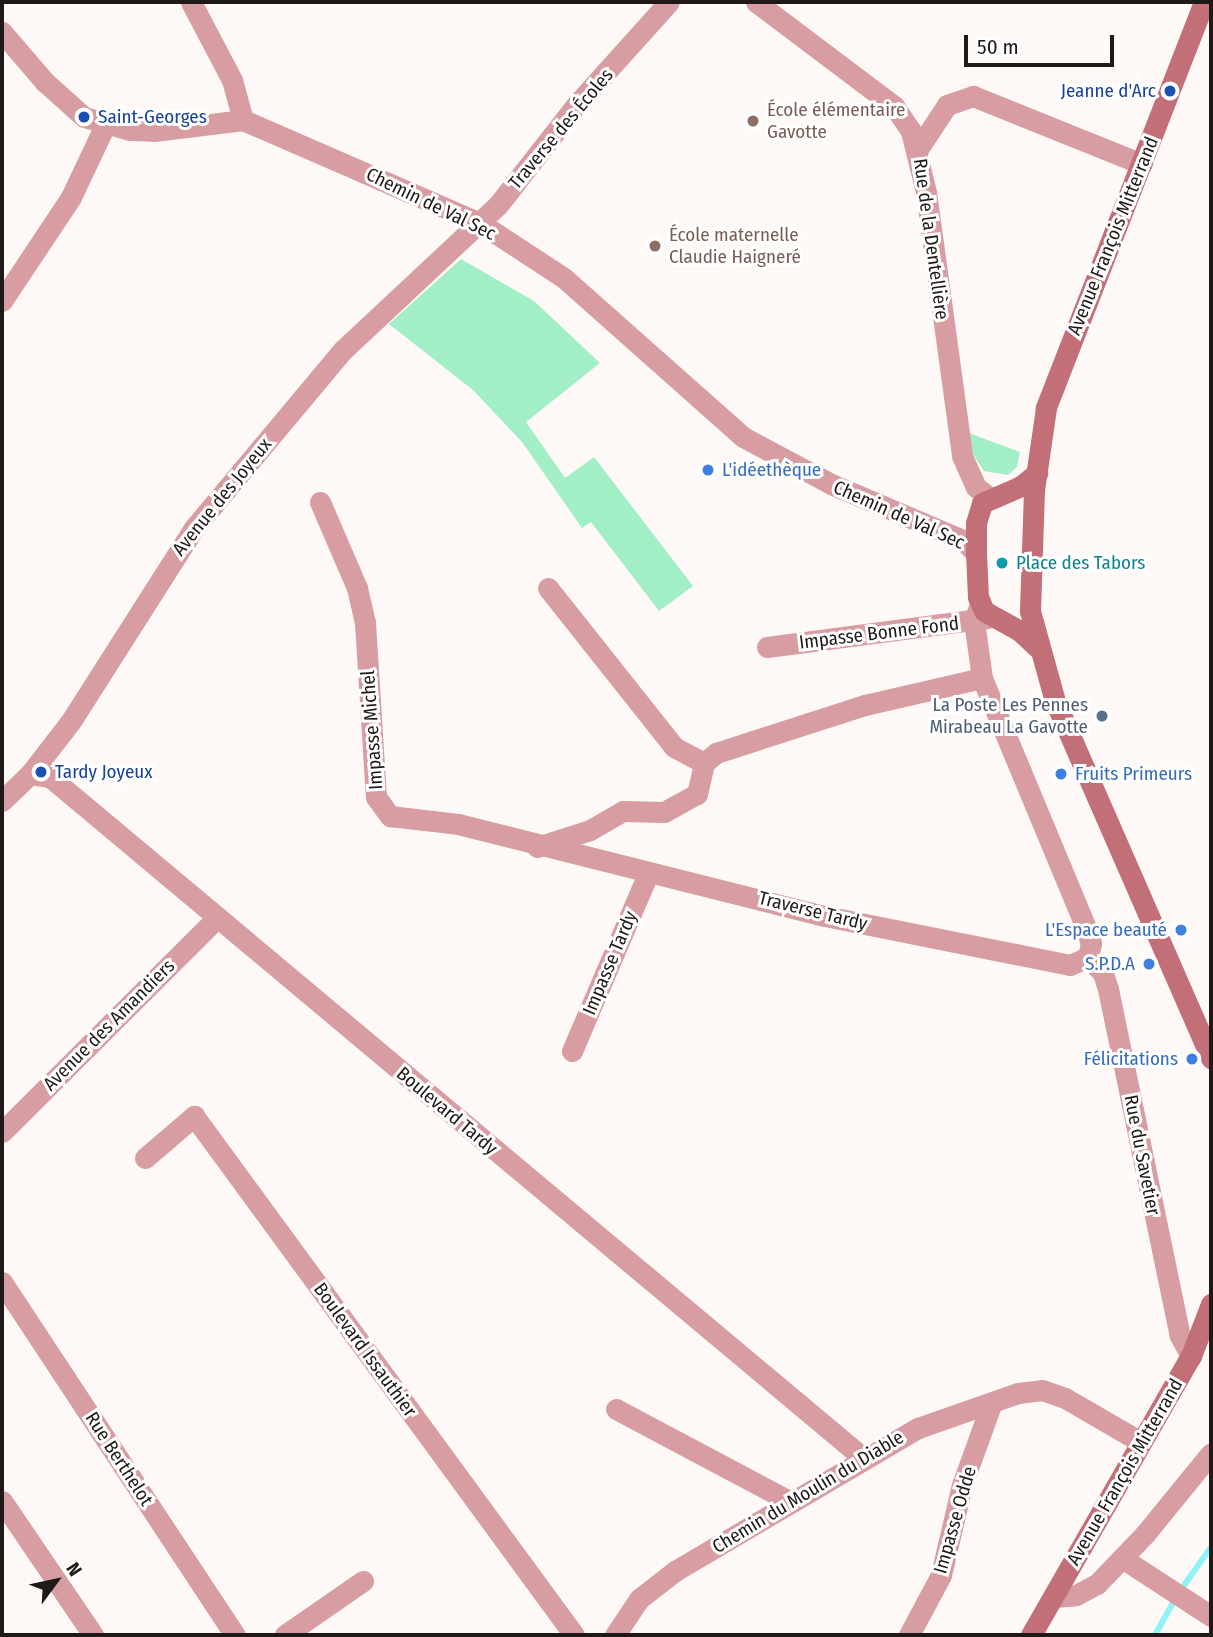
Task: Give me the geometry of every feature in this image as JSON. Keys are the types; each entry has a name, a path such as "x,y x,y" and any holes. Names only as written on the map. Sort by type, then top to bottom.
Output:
{"main road":[{"name":"Avenue François Mitterrand","path":"1205,2 1046,408 1032,511 1030,611 1038,648 1055,701 1211,1058"},
{"path":"1037,473 1021,486 997,496 978,512 976,553 988,617 1038,648"},
{"path":"997,496 1022,499 1032,511"},
{"path":"988,617 1030,611"},
{"name":"Avenue François Mitterrand","path":"1031,1635 1191,1356 1211,1304"}],"street":[{"path":"2,32 67,104 105,125 154,131 243,120 232,80 191,2"},
{"name":"Traverse des Écoles","path":"480,223 577,104 669,2"},
{"name":"Rue de la Dentellière","path":"756,2 894,106 918,149 962,456 976,487 997,496"},
{"path":"918,149 947,105 973,96 1142,164"},
{"name":"Chemin de Val Sec","path":"243,120 480,223 564,278 743,437 831,484 963,540 976,553"},
{"path":"2,301 71,197 105,125"},
{"name":"Avenue des Joyeux","path":"2,801 30,774 119,649 194,528 343,349 480,223"},
{"name":"Impasse Michel","path":"320,502 357,588 365,623 380,807 390,816 458,824 537,847"},
{"path":"548,588 674,747 704,763"},
{"path":"977,647 986,634 988,617"},
{"path":"988,617 977,647 982,678 1086,928 1091,943 1088,957"},
{"name":"Impasse Bonne Fond","path":"767,647 988,617"},
{"path":"537,847 590,830 623,811 664,812 697,794 704,763 716,753 865,705 982,678"},
{"name":"Boulevard Tardy","path":"30,774 50,777 862,1457"},
{"name":"Traverse Tardy","path":"537,847 648,874 1042,960 1077,965 1088,957"},
{"name":"Impasse Tardy","path":"572,1051 648,874"},
{"name":"Avenue des Amandiers","path":"2,1132 217,918"},
{"name":"Rue du Savetier","path":"1088,957 1103,974 1108,989 1180,1336 1191,1356"},
{"name":"Boulevard Issauthier","path":"145,1158 194,1116 574,1635"},
{"name":"Rue Berthelot","path":"2,1282 235,1635"},
{"name":"Chemin du Moulin du Diable","path":"615,1635 639,1600 666,1578 862,1457 918,1428 992,1402 1042,1390 1065,1398 1141,1442"},
{"name":"Impasse Odde","path":"909,1635 941,1575 962,1485 992,1402"},
{"path":"616,1409 789,1501"},
{"path":"1055,1597 1076,1595 1097,1584 1211,1453"},
{"path":"2,1501 93,1635"},
{"path":"1122,1558 1211,1616"},
{"path":"285,1635 363,1581"}],"green space":[{"path":"461,259 534,301 600,363 526,422 565,478 594,457 693,586 659,611 591,522 582,528 522,442 473,390 389,324"},
{"path":"969,433 1020,452 1017,467 1008,475 984,471 973,454"}],"waterway":[{"path":"1180,1591 1211,1547"},
{"path":"1155,1635 1175,1599"}],"place":[{"name":"Jeanne d'Arc","path":"1170,91"},
{"name":"Saint-Georges","path":"84,117"},
{"name":"École élémentaire Gavotte","path":"753,121"},
{"name":"École maternelle Claudie Haigneré","path":"655,246"},
{"name":"L'idéethèque","path":"708,470"},
{"name":"Place des Tabors","path":"1002,563"},
{"name":"La Poste Les Pennes Mirabeau La Gavotte","path":"1102,716"},
{"name":"Tardy Joyeux","path":"41,772"},
{"name":"Fruits Primeurs","path":"1061,774"},
{"name":"L'Espace beauté","path":"1181,930"},
{"name":"S.P.D.A","path":"1149,964"},
{"name":"Félicitations","path":"1192,1059"}]}
